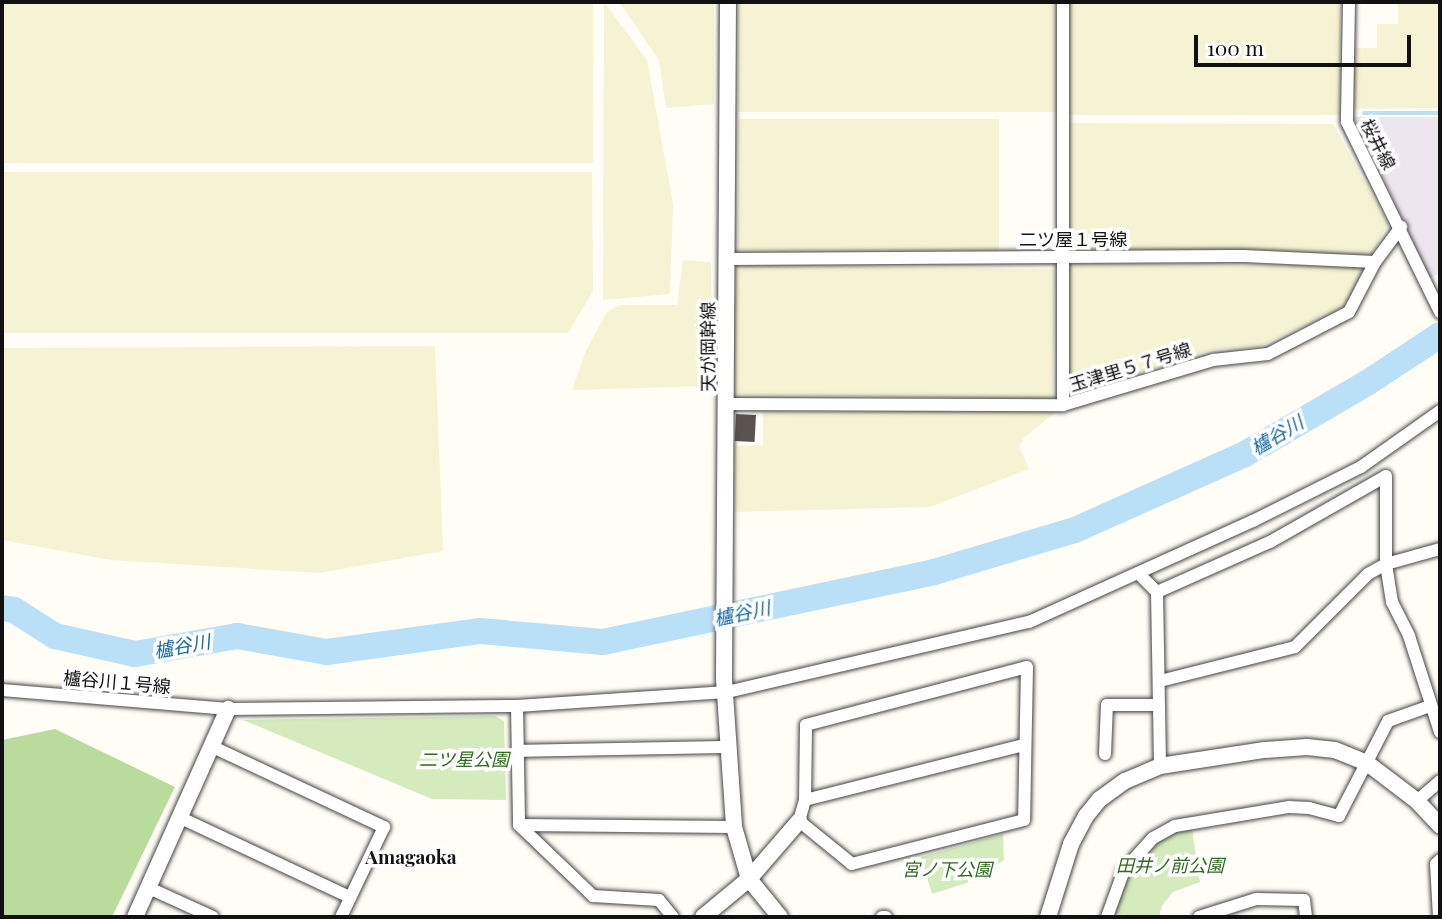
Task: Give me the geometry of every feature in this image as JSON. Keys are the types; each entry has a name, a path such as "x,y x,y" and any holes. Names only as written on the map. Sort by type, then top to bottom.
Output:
{"street":[{"name":"天が岡幹線","path":"728,2 726,686 734,827 749,879"},
{"path":"1063,2 1063,405"},
{"name":"桜井線","path":"1349,2 1347,122 1432,290 1440,312"},
{"path":"1375,262 1401,227"},
{"name":"二ツ屋１号線","path":"727,259 1244,256 1375,262"},
{"name":"玉津里５７号線","path":"727,404 1063,405 1213,360 1268,354 1349,312 1375,262"},
{"name":"櫨谷川１号線","path":"2,690 229,709 517,706 726,686 1029,622 1139,575 1361,467 1440,411"},
{"path":"1157,592 1270,542 1386,476 1386,564 1392,602 1409,636 1440,732"},
{"path":"1160,681 1295,647 1368,574 1386,564 1440,549"},
{"path":"1139,575 1157,592 1160,766"},
{"path":"703,917 749,879 799,821 805,800 806,725 1027,667 1024,820 852,864 799,821"},
{"path":"1105,754 1107,705 1158,705"},
{"path":"517,706 519,825 593,896 659,900 673,917"},
{"path":"1107,917 1124,870 1153,838 1175,826 1289,807 1309,808 1339,816 1388,721 1430,706"},
{"path":"135,917 229,709"},
{"path":"805,800 1024,745"},
{"path":"213,747 384,827 341,917"},
{"path":"517,751 730,747"},
{"path":"1048,917 1070,844 1086,816 1100,799 1125,780 1160,766 1265,750 1307,747 1335,750 1367,764 1417,801 1440,826"},
{"path":"1417,801 1440,781"},
{"path":"181,818 350,897"},
{"path":"519,825 734,827"},
{"path":"1439,917 1436,864 1440,860"},
{"path":"749,879 780,917"},
{"path":"149,888 213,917"},
{"path":"1199,917 1256,899 1304,900 1306,917"}],"shaded area":[{"path":"2,2 593,2 593,163 2,163"},
{"path":"604,2 647,60 673,204 670,294 603,300"},
{"path":"619,2 714,2 714,104 666,108 659,60"},
{"path":"738,2 1056,2 1056,112 738,112"},
{"path":"1068,2 1340,2 1340,115 1068,115"},
{"path":"1398,2 1440,2 1440,108 1354,109 1353,48 1377,48 1377,24 1398,24"},
{"path":"1355,117 1440,117 1440,273 1430,278"},
{"path":"738,119 999,119 999,250 738,250"},
{"path":"1066,123 1333,124 1388,224 1371,255 1066,252"},
{"path":"2,172 592,172 593,291 568,333 2,333"},
{"path":"683,260 711,262 712,386 572,390 585,353 606,313 619,305 677,305"},
{"path":"735,264 1055,270 1053,400 733,394"},
{"path":"1066,264 1365,265 1344,307 1260,346 1210,350 1067,396"},
{"path":"435,346 443,551 320,573 111,560 2,540 2,348"},
{"path":"1057,411 1024,438 1019,446 1029,469 930,507 735,512 734,446 763,445 763,412"}],"green space":[{"name":"二ツ星公園","path":"495,716 504,721 506,800 432,799 243,720"},
{"path":"55,729 175,787 112,917 2,917 2,740"},
{"name":"田井ノ前公園","path":"1192,828 1200,882 1173,892 1162,906 1159,917 1126,917 1113,913 1126,874 1148,848 1177,830"},
{"name":"宮ノ下公園","path":"1003,834 1004,860 967,883 932,894 921,857"}],"building":[{"path":"736,414 756,415 755,442 735,441"}],"waterway":[{"path":"1364,113 1440,113"},
{"name":"櫨谷川","path":"2,608 14,610 55,636 135,654 237,636 327,652 481,631 603,642 934,572 1075,530 1245,454 1367,383 1440,335"}],"district":[{"name":"Amagaoka","path":"411,857"}]}
